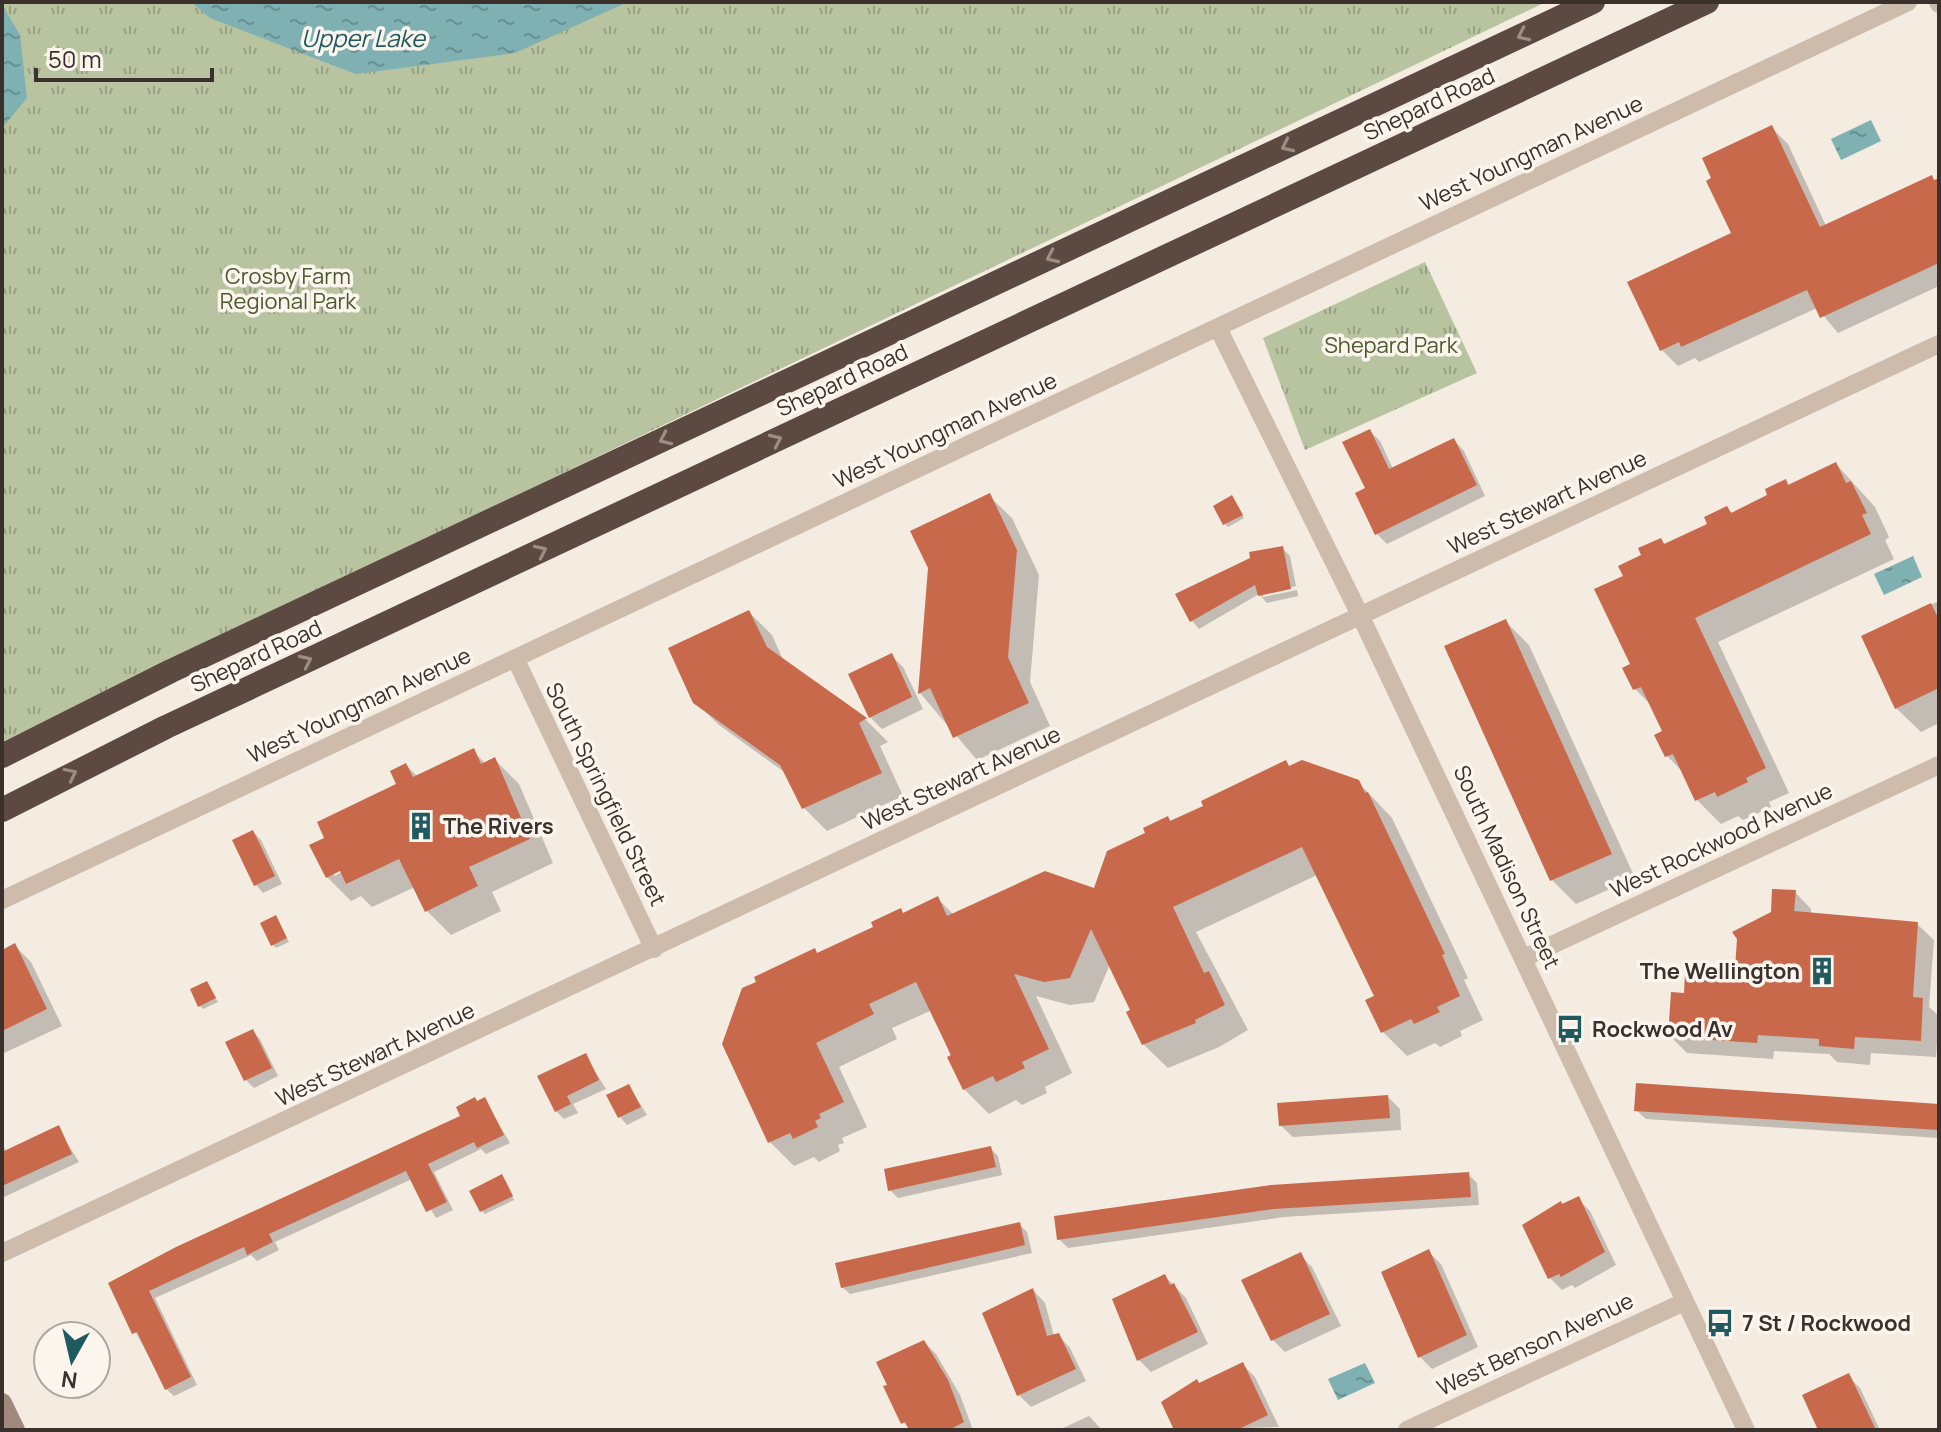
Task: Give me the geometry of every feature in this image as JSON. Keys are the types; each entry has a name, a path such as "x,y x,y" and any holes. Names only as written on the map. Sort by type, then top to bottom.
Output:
{"highway":[{"name":"Shepard Road","path":"2,756 171,671 1593,2"},
{"name":"Shepard Road","path":"2,810 166,727 1707,2"}],"street":[{"name":"West Youngman Avenue","path":"2,900 1908,2"},
{"name":"South Madison Street","path":"1218,328 1361,617 1746,1430"},
{"name":"West Stewart Avenue","path":"2,1253 1939,344"},
{"name":"South Springfield Street","path":"515,658 654,949"},
{"name":"West Rockwood Avenue","path":"1524,958 1939,765"},
{"name":"West Benson Avenue","path":"1407,1430 1684,1302"},
{"path":"2,1403 15,1430"}],"green space":[{"name":"Crosby Farm Regional Park","path":"2,2 1546,2 2,742"},
{"name":"Shepard Park","path":"1425,262 1477,373 1305,450 1263,338"}],"water":[{"name":"Upper Lake","path":"191,2 628,2 515,53 356,74 210,18"},
{"path":"2,5 20,35 27,98 2,128"},
{"path":"1871,120 1881,141 1841,160 1831,139"},
{"path":"1913,556 1922,577 1884,595 1874,574"},
{"path":"1365,1363 1375,1383 1338,1400 1328,1379"}],"building":[{"path":"1772,125 1820,227 1932,175 1934,180 1939,178 1939,263 1820,318 1807,290 1681,347 1679,342 1660,351 1627,282 1731,233 1706,181 1711,178 1702,158"},
{"path":"1370,429 1389,469 1454,438 1477,485 1375,535 1355,493 1365,488 1342,442"},
{"path":"1836,462 1846,483 1851,481 1867,513 1862,515 1871,534 1695,618 1766,768 1746,778 1748,782 1717,797 1715,792 1695,801 1673,754 1665,757 1654,735 1662,731 1641,687 1633,690 1622,668 1630,664 1594,589 1623,576 1618,566 1641,555 1638,548 1661,538 1664,544 1707,524 1704,517 1727,506 1731,513 1767,495 1765,489 1786,479 1788,485"},
{"path":"990,493 1017,550 1008,657 1029,703 953,738 930,688 918,694 928,568 910,531"},
{"path":"1232,495 1243,515 1223,525 1213,506"},
{"path":"1283,546 1291,589 1258,596 1255,585 1190,622 1175,594 1250,558 1249,552"},
{"path":"1931,603 1939,620 1939,688 1895,709 1861,636"},
{"path":"749,610 767,647 867,718 859,723 882,773 802,809 780,765 693,703 668,648"},
{"path":"1506,619 1612,854 1550,881 1444,646"},
{"path":"892,653 912,697 869,718 848,674"},
{"name":"The Rivers","path":"474,748 481,764 495,757 530,839 469,867 478,886 425,912 399,859 346,884 340,871 326,878 309,845 324,838 317,822 396,784 390,771 406,763 413,777"},
{"path":"1286,760 1289,766 1302,760 1359,780 1365,793 1368,792 1445,954 1442,955 1460,996 1437,1007 1440,1012 1414,1024 1411,1019 1381,1033 1365,1000 1374,996 1302,847 1173,907 1204,973 1209,971 1225,1005 1195,1020 1196,1023 1142,1045 1126,1012 1130,1010 1091,929 1070,978 1044,982 1014,974 1049,1049 1022,1062 1025,1068 996,1082 993,1076 963,1090 947,1057 951,1055 916,982 869,1004 874,1014 816,1043 844,1102 819,1114 821,1118 815,1121 818,1127 793,1139 790,1133 768,1143 722,1044 742,988 756,982 754,977 815,948 817,953 873,927 871,922 901,908 903,913 938,896 947,916 1045,871 1094,888 1107,851 1145,833 1143,828 1168,816 1170,821 1203,806 1201,801"},
{"path":"253,830 275,876 254,886 232,840"},
{"name":"The Wellington","path":"1772,889 1796,890 1794,911 1918,922 1913,997 1923,998 1921,1041 1855,1037 1854,1049 1819,1046 1819,1039 1758,1035 1757,1043 1668,1037 1671,992 1684,993 1685,974 1719,976 1735,968 1737,939 1732,932 1771,912"},
{"path":"276,915 287,938 271,946 260,923"},
{"path":"15,943 47,1009 2,1031 2,950"},
{"path":"207,981 216,998 198,1007 190,989"},
{"path":"253,1029 272,1068 244,1081 225,1042"},
{"path":"586,1053 599,1080 567,1096 571,1104 555,1112 537,1076"},
{"path":"1636,1083 1939,1104 1939,1130 1634,1111"},
{"path":"629,1084 641,1107 618,1118 606,1095"},
{"path":"1388,1095 1390,1118 1279,1126 1277,1103"},
{"path":"475,1097 477,1101 485,1097 504,1135 477,1148 474,1142 428,1164 447,1202 426,1212 406,1171 269,1234 273,1242 247,1255 244,1247 149,1291 191,1377 165,1390 137,1332 132,1334 108,1283 176,1247 460,1116 456,1107"},
{"path":"59,1125 72,1154 2,1186 2,1152"},
{"path":"991,1146 996,1167 888,1191 884,1169"},
{"path":"1469,1172 1471,1197 1274,1209 1057,1240 1054,1216 1271,1185"},
{"path":"502,1174 513,1196 480,1212 469,1191"},
{"path":"1579,1196 1605,1252 1561,1277 1559,1274 1548,1279 1522,1225 1561,1201 1562,1204"},
{"path":"1020,1222 1025,1245 841,1288 835,1263"},
{"path":"1429,1249 1467,1335 1418,1358 1381,1272"},
{"path":"1301,1252 1330,1314 1271,1341 1241,1280"},
{"path":"1165,1274 1170,1285 1174,1283 1198,1332 1137,1361 1112,1299"},
{"path":"1033,1288 1047,1336 1059,1333 1076,1369 1017,1396 982,1313"},
{"path":"924,1340 948,1380 964,1422 949,1430 909,1430 905,1422 901,1424 883,1386 887,1385 876,1362"},
{"path":"1243,1362 1268,1415 1237,1430 1174,1430 1161,1402 1197,1379 1199,1383"},
{"path":"1849,1373 1876,1430 1818,1430 1802,1395"}],"place":[{"name":"The Rivers","path":"421,826"},
{"name":"The Wellington","path":"1822,971"},
{"name":"Rockwood Av","path":"1570,1029"},
{"name":"7 St / Rockwood","path":"1720,1323"}]}
